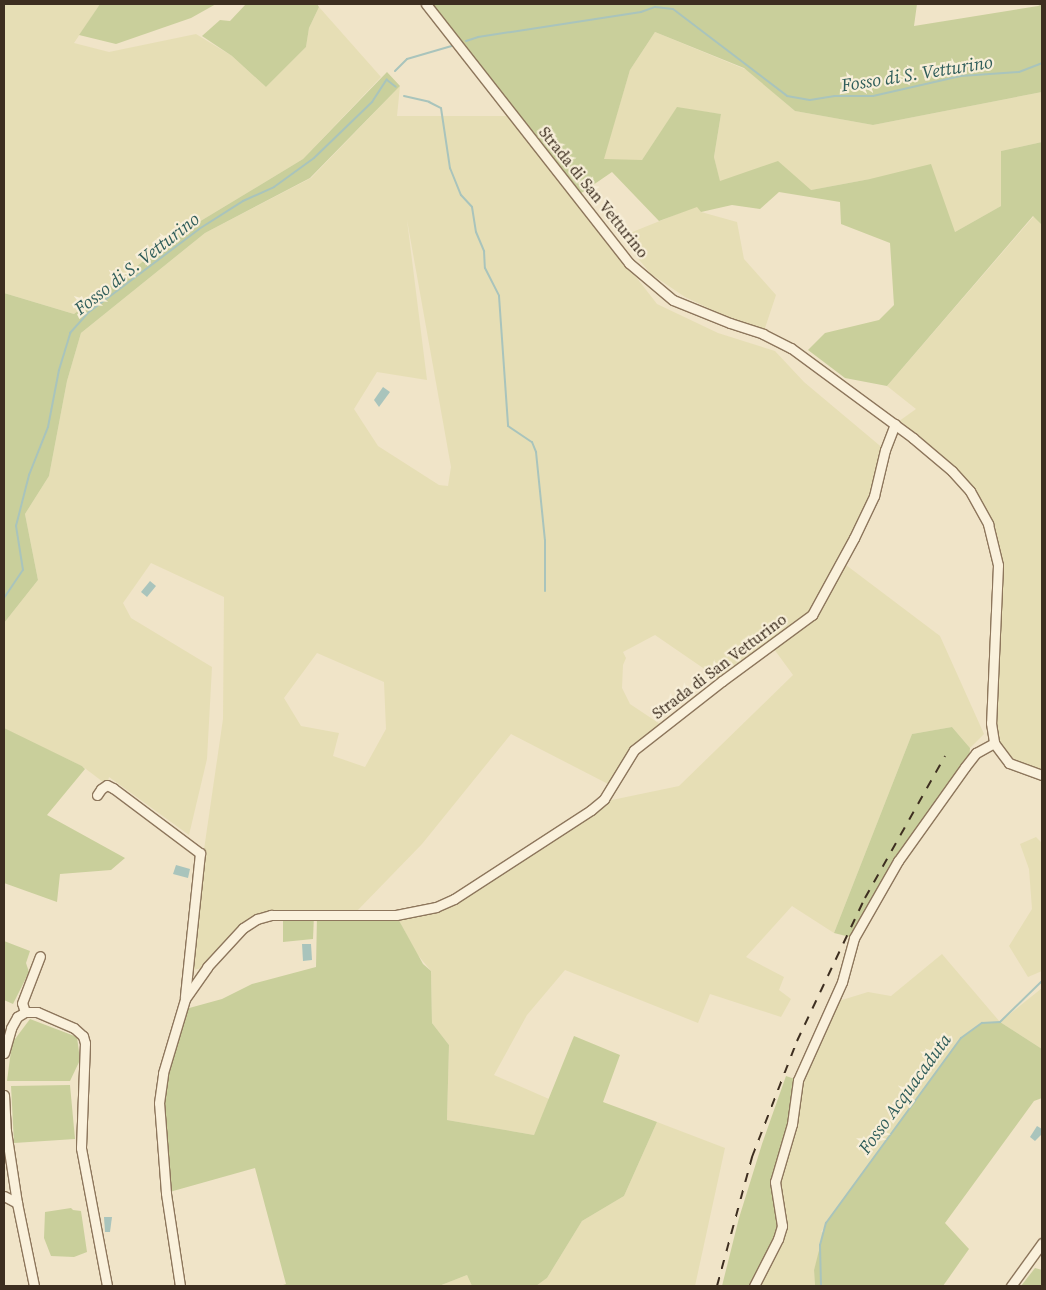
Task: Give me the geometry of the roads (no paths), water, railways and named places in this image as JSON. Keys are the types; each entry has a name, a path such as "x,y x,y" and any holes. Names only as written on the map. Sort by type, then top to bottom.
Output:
{"street":[{"name":"Strada di San Vetturino","path":"180,1286 166,1193 160,1103 163,1073 185,999 207,967 244,928 257,919 283,913 396,915 436,907 454,899 604,800 634,750 722,681 812,615 854,538 874,496 885,450 895,424 791,348 763,334 673,300 629,263 426,4"},
{"path":"895,424 958,478 970,491 988,524 998,565 991,723 994,743 1009,763 1042,775"},
{"path":"754,1286 778,1239 782,1226 775,1182 792,1124 798,1080 842,982 854,938 898,861 965,766 976,753 994,743"},
{"path":"97,795 107,785 113,788 200,853 185,999"},
{"path":"25,1012 22,1003 40,956"},
{"path":"4,1053 6,1040 11,1028 17,1017 25,1012 38,1012 74,1028 83,1036 86,1043 81,1148 106,1286"},
{"path":"4,1095 6,1131 17,1203 34,1286"},
{"path":"4,1196 17,1203"},
{"path":"1010,1286 1039,1255 1042,1243"}],"water":[{"path":"383,387 390,392 379,407 374,400"},
{"path":"150,581 156,586 147,597 141,592"},
{"path":"176,865 190,869 188,878 173,874"},
{"path":"302,944 311,944 312,960 303,961"},
{"path":"1037,1126 1042,1129 1042,1134 1035,1141 1030,1137"},
{"path":"104,1217 112,1217 110,1232 105,1232"}],"waterway":[{"name":"Fosso di S. Vetturino","path":"466,41 478,37 641,12 655,7 673,9 787,96 810,100 835,96 873,96 961,76 1019,72 1042,63"},
{"name":"Fosso di S. Vetturino","path":"395,71 407,59 455,45"},
{"name":"Fosso di S. Vetturino","path":"4,598 23,570 16,526 29,475 48,427 59,370 70,333 89,312 199,229 243,201 274,187 314,158 372,102 387,79"},
{"path":"387,80 396,87"},
{"path":"404,96 429,102 441,108 450,168 461,195 472,207 476,232 484,251 485,268 499,296 508,426 532,442 536,452 545,540 545,591"},
{"name":"Fosso Acquacaduta","path":"821,1286 820,1245 826,1223 961,1038 982,1023 1000,1022 1042,981"}],"railway":[{"path":"717,1286 752,1157 797,1041 865,898 945,756"}]}
